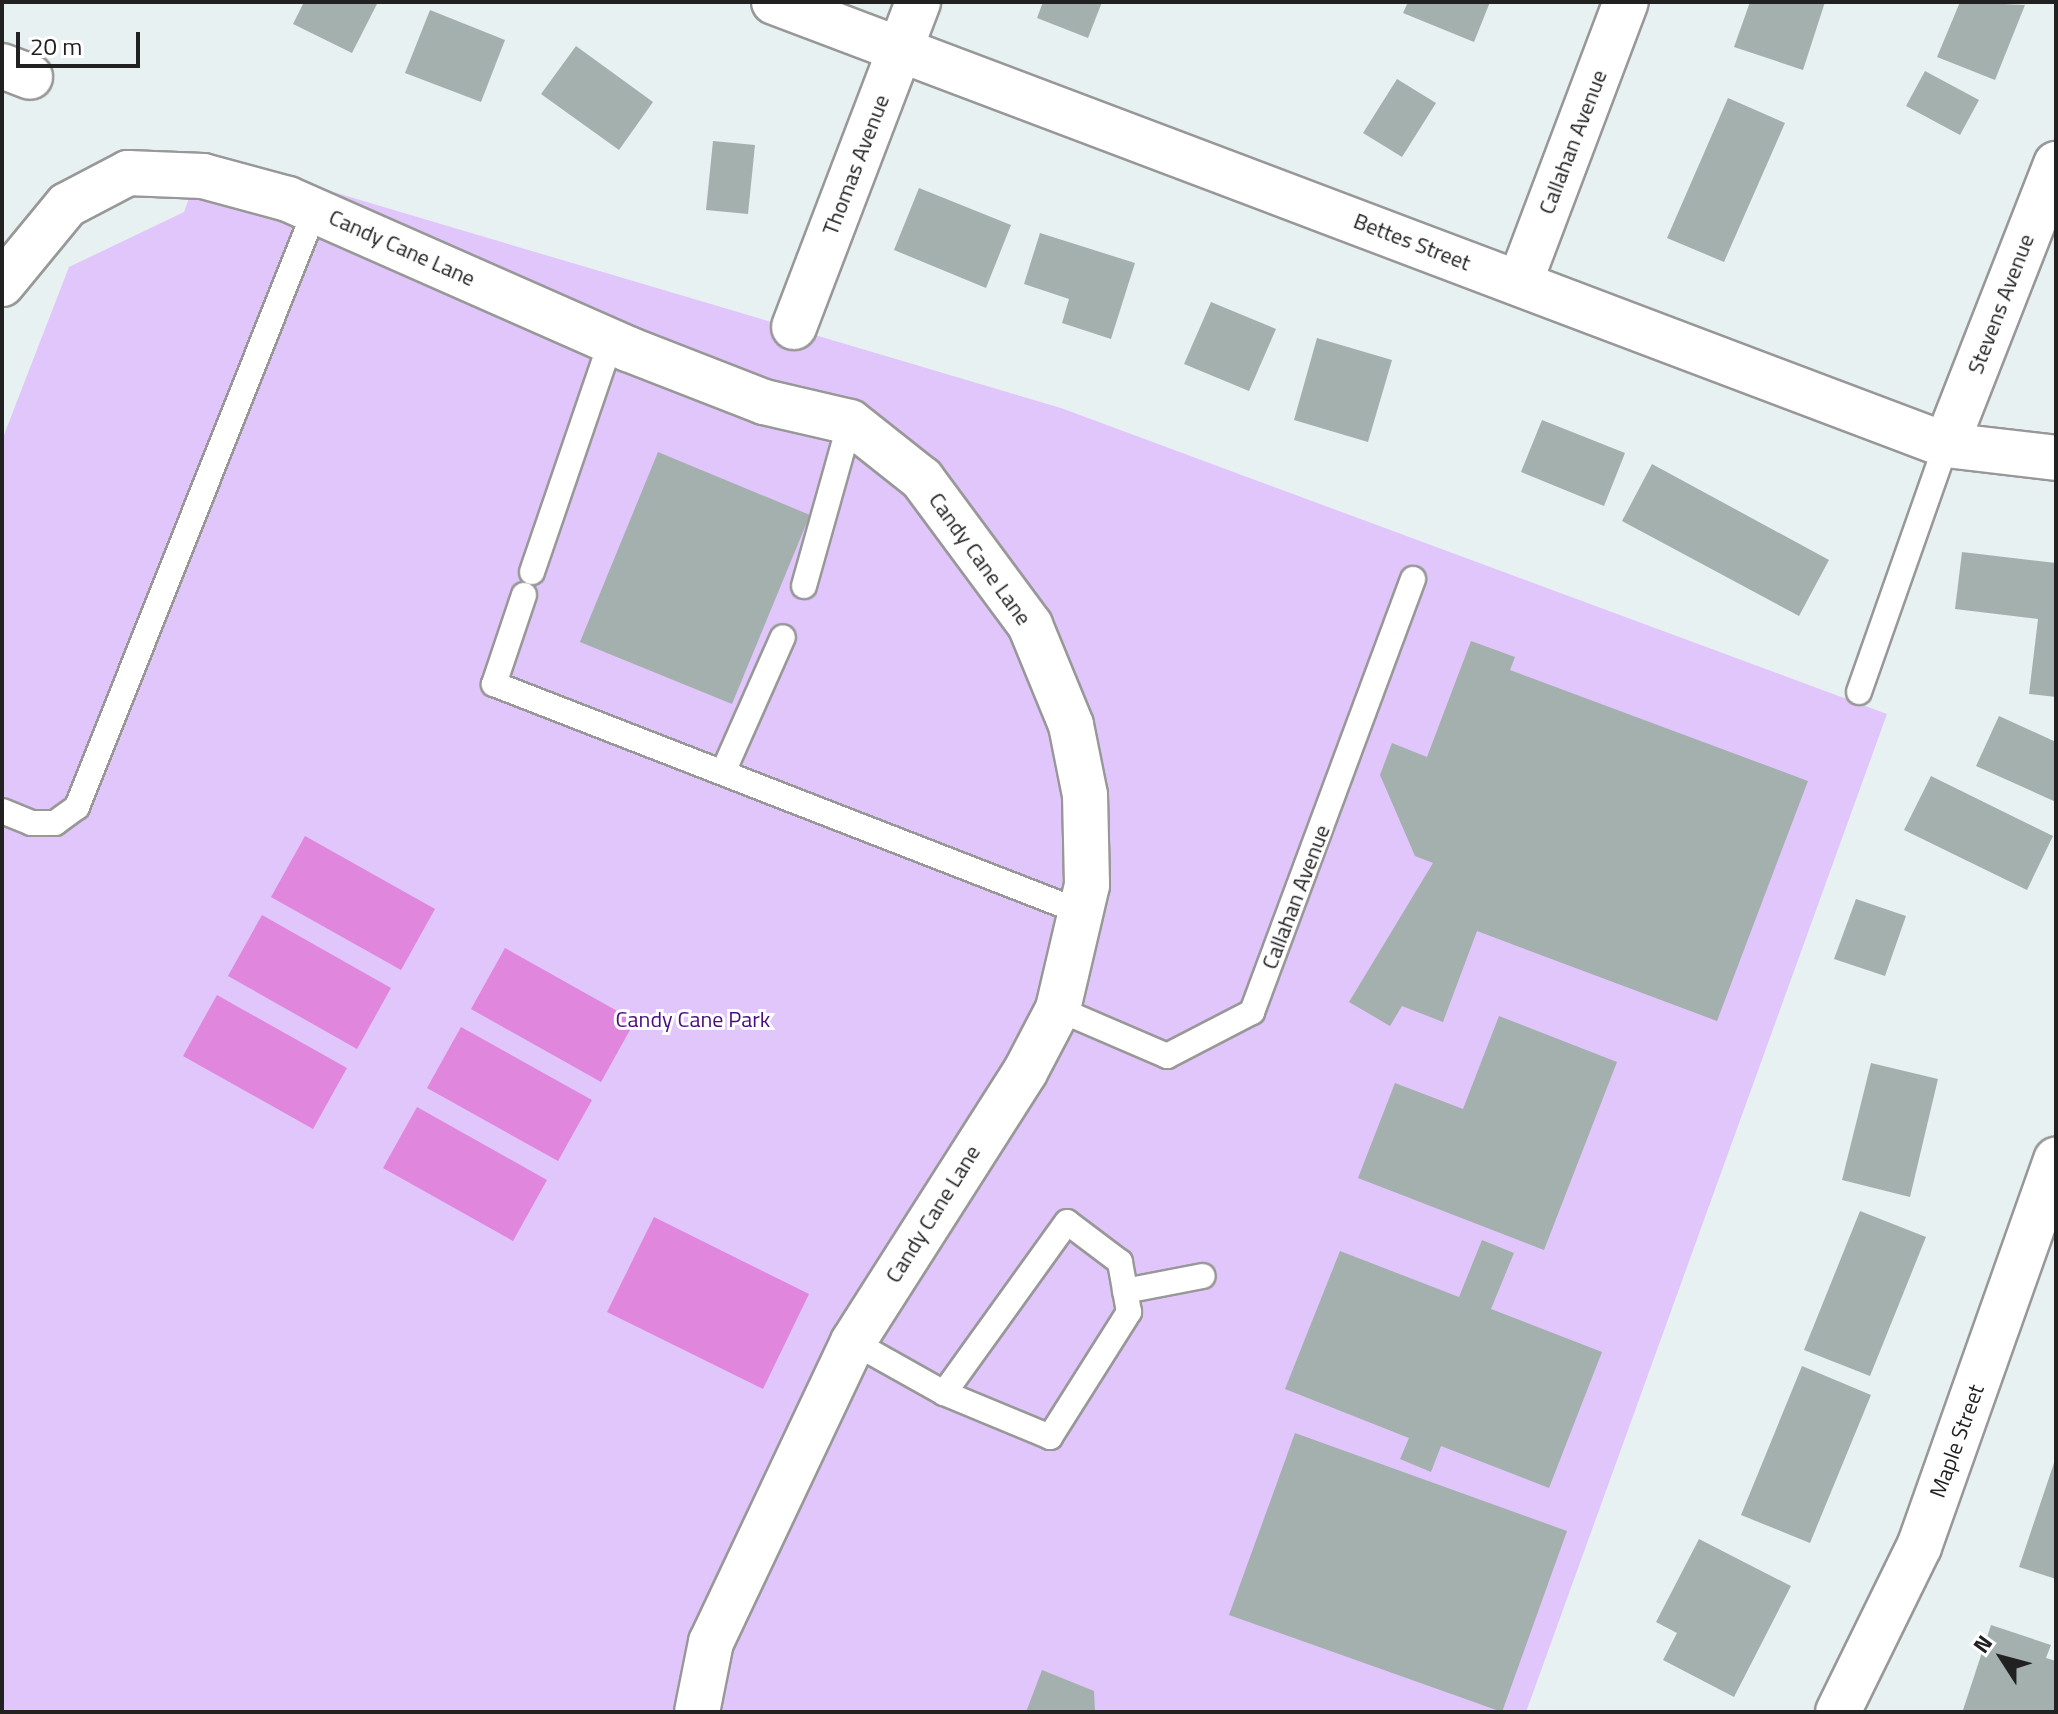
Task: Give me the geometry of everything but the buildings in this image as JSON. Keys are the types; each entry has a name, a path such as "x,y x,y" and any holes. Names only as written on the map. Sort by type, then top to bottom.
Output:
{"street":[{"name":"Bettes Street","path":"774,2 1946,445 2056,458"},
{"name":"Thomas Avenue","path":"794,327 918,2"},
{"name":"Callahan Avenue","path":"1520,282 1626,2"},
{"name":"Stevens Avenue","path":"1946,445 2056,164"},
{"name":"Candy Cane Lane","path":"2,284 67,205 128,173 203,176 315,210 611,341 764,402 850,422 922,479 1030,625 1071,725 1085,795 1087,885 1058,1009 1025,1072 853,1342 711,1642 697,1712"},
{"name":"Maple Street","path":"1838,1712 1919,1547 2056,1160"}],"lane":[{"path":"2,811 31,823 55,823 77,807 315,210"},
{"path":"611,341 494,684 724,770 1081,912"},
{"path":"804,586 850,422"},
{"path":"1859,692 1946,445"},
{"name":"Callahan Avenue","path":"1058,1009 1167,1056 1252,1012 1413,579"},
{"path":"724,770 783,637"},
{"path":"853,1342 944,1393 1050,1437 1129,1312 1120,1262 1067,1222 944,1393"},
{"path":"1125,1291 1203,1276"}],"green space":[{"name":"Candy Cane Park","path":"205,154 1061,408 1887,714 1526,1712 2,1712 2,440 69,267 184,212"}],"shaded area":[{"path":"305,836 435,909 401,970 271,897"},
{"path":"262,915 391,988 357,1049 228,976"},
{"path":"505,948 635,1021 601,1082 471,1009"},
{"path":"217,995 347,1068 313,1129 183,1056"},
{"path":"461,1027 592,1100 558,1161 427,1088"},
{"path":"417,1107 547,1180 513,1241 383,1168"},
{"path":"654,1217 809,1294 763,1389 607,1312"}]}
